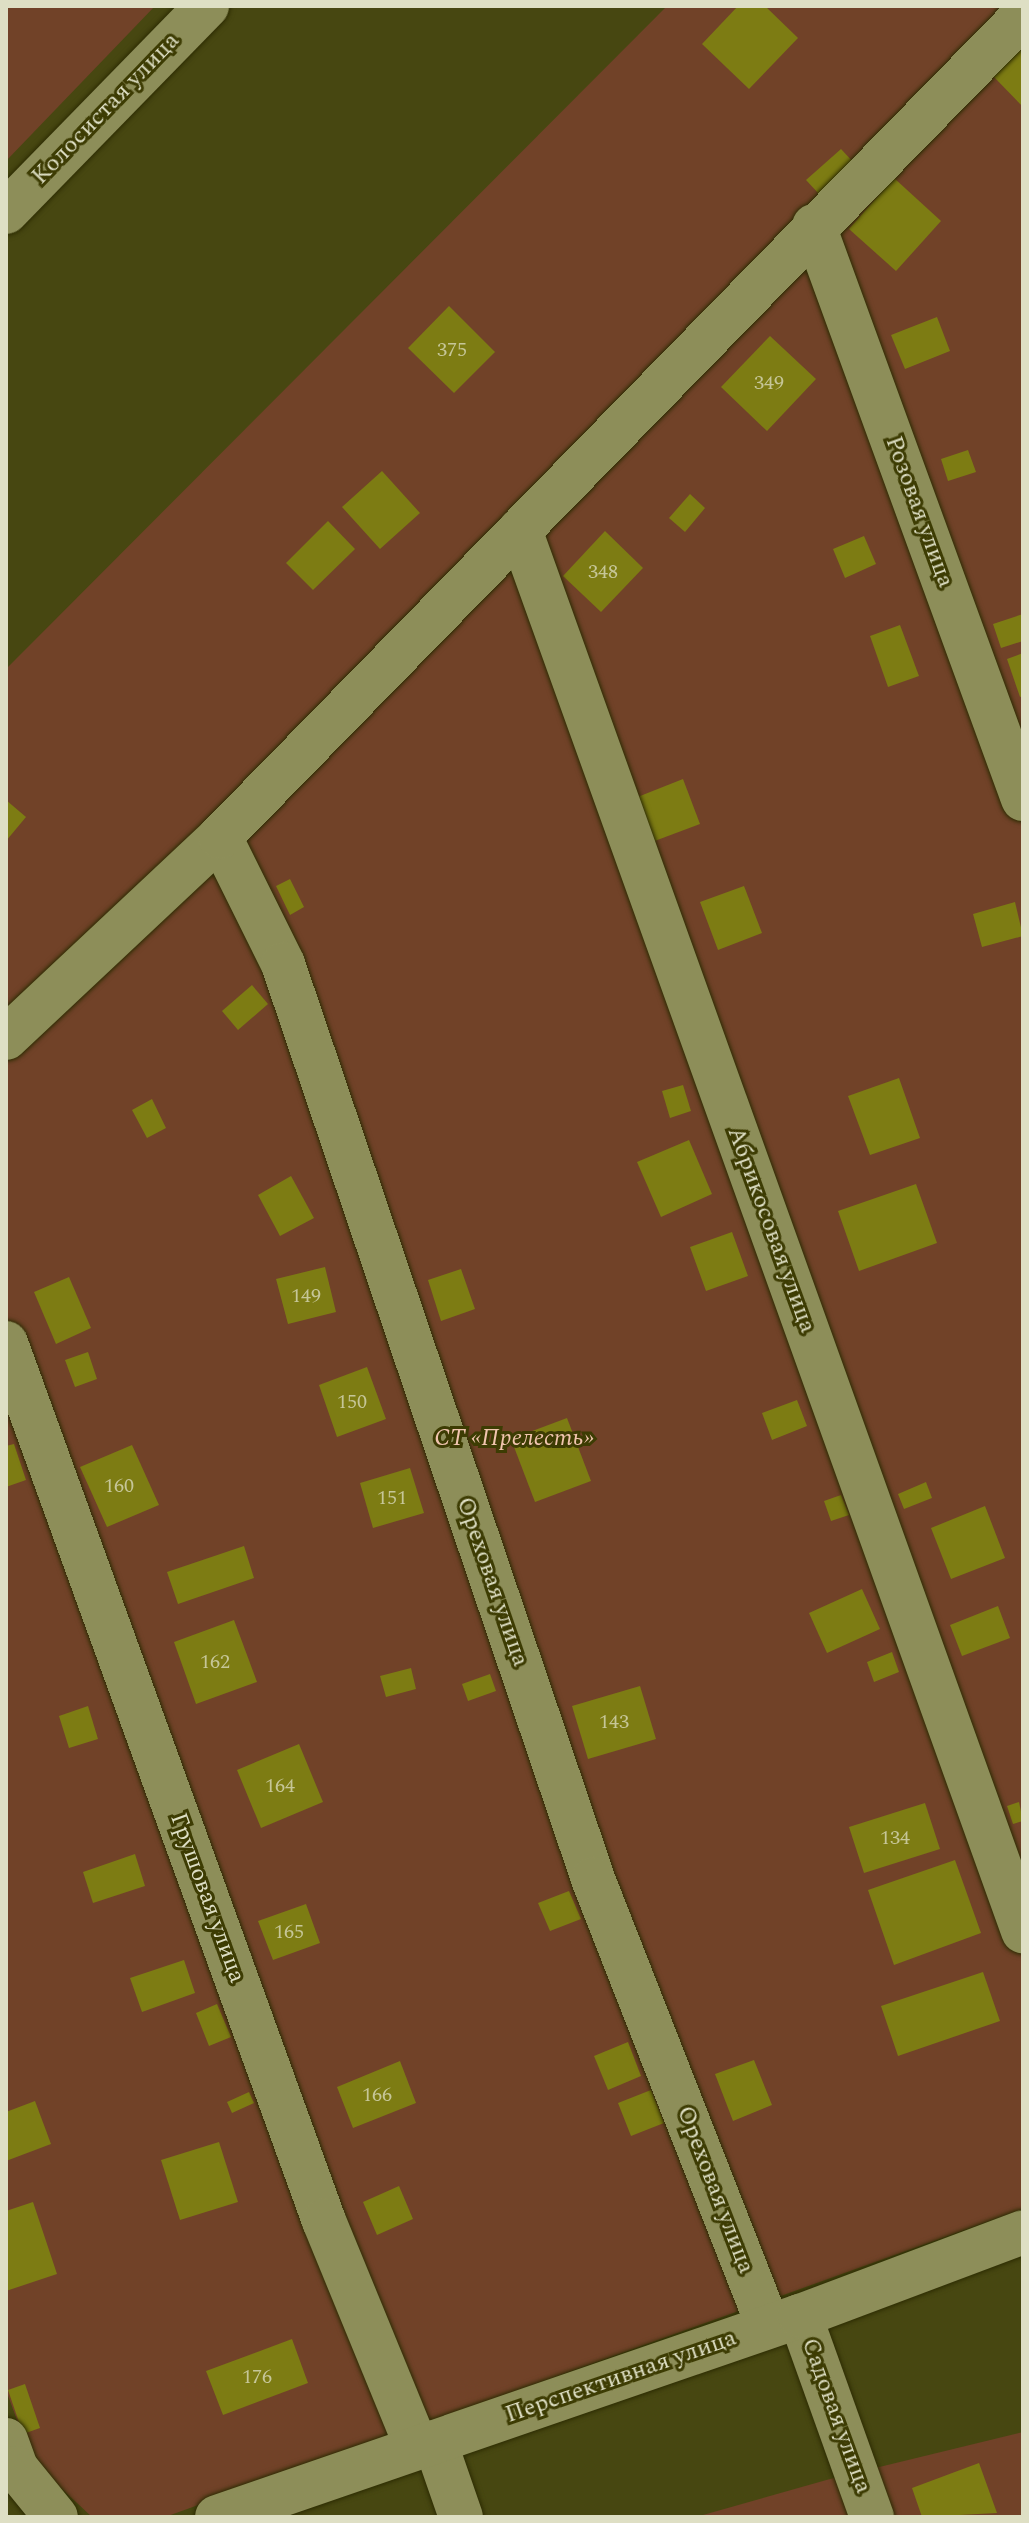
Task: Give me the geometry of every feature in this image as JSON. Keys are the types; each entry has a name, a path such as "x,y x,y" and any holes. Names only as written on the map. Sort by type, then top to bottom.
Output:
{"street":[{"name":"Колосистая улица","path":"6,212 207,6"},
{"path":"6,1038 220,837 814,226 1023,16"},
{"name":"Розовая улица","path":"814,226 1023,799"},
{"name":"Абрикосовая улица","path":"520,530 1023,1931"},
{"name":"Ореховая улица","path":"220,837 283,964 593,1879 784,2321"},
{"name":"Грушовая улица","path":"6,1343 324,2221 461,2517"},
{"name":"Перспективная улица","path":"217,2517 784,2321 1023,2232"},
{"name":"Садовая улица","path":"784,2321 872,2517"},
{"path":"6,2440 16,2468 56,2517"}],"green space":[{"path":"6,6 155,6 6,161"},
{"name":"СТ «Прелесть»","path":"667,6 1023,6 1023,2209 165,2517 92,2517 32,2461 6,2390 6,669"},
{"path":"1023,2432 1023,2517 696,2517 830,2479"}],"building":[{"path":"738,6 765,6 798,38 749,89 702,44"},
{"path":"1023,46 1023,107 993,76"},
{"path":"841,149 854,163 819,194 806,180"},
{"path":"894,178 941,221 896,271 849,229"},
{"path":"449,306 495,352 454,393 408,348"},
{"path":"937,317 950,351 905,369 891,335"},
{"path":"770,336 816,379 767,431 721,387"},
{"path":"968,450 976,472 948,481 941,459"},
{"path":"382,471 420,513 380,549 342,507"},
{"path":"690,494 705,508 685,532 669,518"},
{"path":"328,521 355,549 313,590 286,563"},
{"path":"605,531 643,568 601,612 563,576"},
{"path":"864,536 876,564 845,578 833,549"},
{"path":"1023,614 1023,641 1001,648 993,624"},
{"path":"900,625 919,676 888,687 870,636"},
{"path":"1023,653 1023,696 1020,697 1007,659"},
{"path":"683,779 700,824 652,842 635,798"},
{"path":"6,800 26,817 6,841"},
{"path":"290,879 304,907 290,915 276,886"},
{"path":"744,886 762,933 718,950 700,902"},
{"path":"1015,902 1023,936 982,947 973,914"},
{"path":"252,985 268,1004 238,1030 222,1011"},
{"path":"899,1078 920,1138 870,1155 848,1096"},
{"path":"683,1085 691,1111 670,1118 662,1091"},
{"path":"152,1099 166,1128 147,1138 132,1110"},
{"path":"689,1140 712,1194 661,1217 637,1162"},
{"path":"291,1176 314,1218 280,1236 258,1195"},
{"path":"916,1184 937,1243 859,1271 838,1211"},
{"path":"732,1232 748,1276 706,1291 690,1247"},
{"path":"325,1267 336,1312 288,1324 276,1279"},
{"path":"461,1269 475,1309 441,1321 428,1280"},
{"path":"69,1277 91,1328 56,1344 34,1292"},
{"path":"88,1352 97,1379 75,1387 65,1360"},
{"path":"367,1367 386,1419 337,1437 319,1385"},
{"path":"797,1400 807,1426 772,1440 762,1413"},
{"path":"567,1418 591,1481 535,1502 511,1439"},
{"path":"14,1444 26,1480 6,1487 6,1446"},
{"path":"132,1445 159,1505 107,1527 80,1467"},
{"path":"410,1468 424,1513 373,1528 360,1483"},
{"path":"926,1482 932,1498 904,1509 898,1494"},
{"path":"841,1495 849,1515 831,1521 824,1501"},
{"path":"985,1506 1005,1558 951,1579 931,1528"},
{"path":"244,1546 254,1578 178,1604 167,1572"},
{"path":"862,1589 880,1629 827,1653 809,1613"},
{"path":"998,1606 1010,1638 962,1656 950,1625"},
{"path":"234,1620 257,1682 196,1704 174,1642"},
{"path":"892,1652 899,1672 874,1682 867,1662"},
{"path":"411,1668 416,1689 386,1697 380,1676"},
{"path":"490,1674 496,1691 468,1701 462,1684"},
{"path":"640,1686 656,1739 588,1759 572,1706"},
{"path":"88,1706 98,1739 69,1748 59,1716"},
{"path":"299,1744 323,1802 261,1828 237,1770"},
{"path":"1019,1802 1023,1821 1013,1824 1007,1806"},
{"path":"925,1803 940,1849 864,1873 849,1827"},
{"path":"135,1854 145,1886 93,1903 83,1872"},
{"path":"955,1860 981,1933 894,1965 868,1890"},
{"path":"569,1891 581,1919 550,1931 538,1903"},
{"path":"306,1904 320,1943 273,1960 258,1921"},
{"path":"184,1960 195,1993 142,2012 130,1978"},
{"path":"983,1972 1000,2021 898,2056 881,2006"},
{"path":"217,2004 231,2037 209,2046 196,2013"},
{"path":"628,2042 641,2076 608,2090 594,2056"},
{"path":"754,2060 772,2105 733,2121 715,2074"},
{"path":"400,2061 416,2103 353,2128 337,2087"},
{"path":"651,2090 664,2123 631,2136 618,2103"},
{"path":"249,2092 254,2103 232,2113 227,2102"},
{"path":"35,2101 51,2144 6,2161 6,2112"},
{"path":"219,2142 238,2202 180,2220 161,2160"},
{"path":"399,2186 413,2219 377,2235 363,2202"},
{"path":"33,2202 57,2274 6,2291 6,2211"},
{"path":"292,2339 308,2383 223,2415 206,2371"},
{"path":"25,2384 40,2428 23,2434 8,2390"},
{"path":"979,2463 997,2513 922,2517 912,2488"}]}
